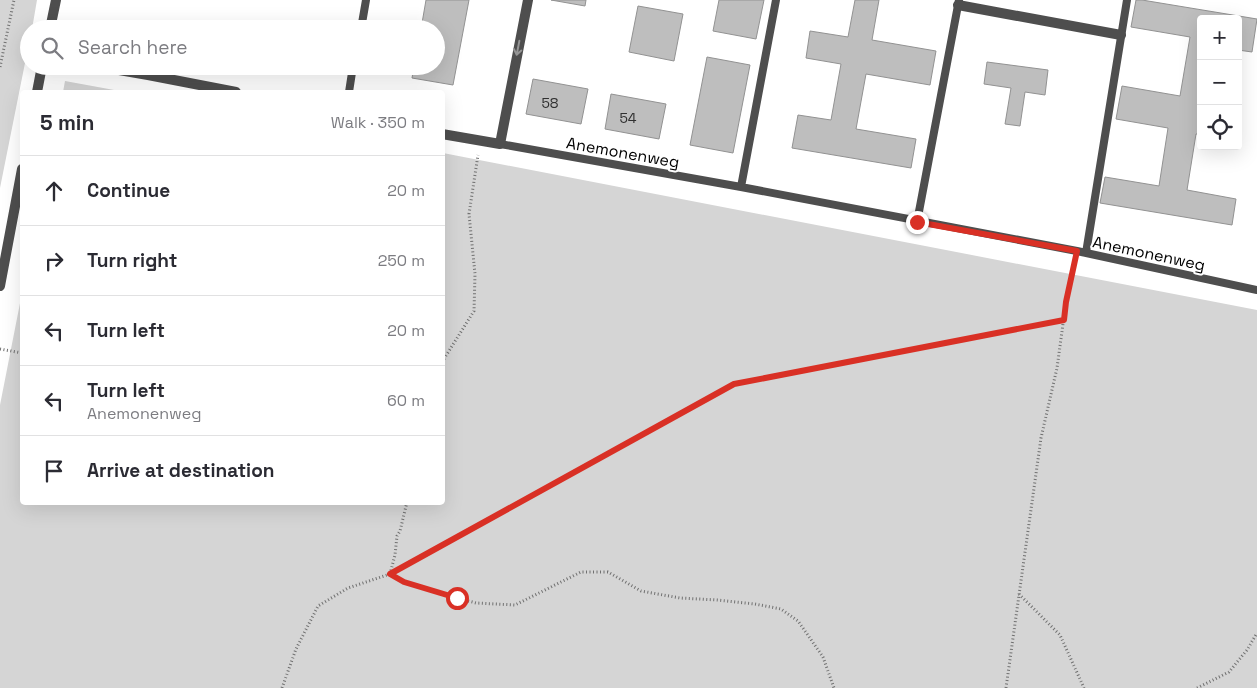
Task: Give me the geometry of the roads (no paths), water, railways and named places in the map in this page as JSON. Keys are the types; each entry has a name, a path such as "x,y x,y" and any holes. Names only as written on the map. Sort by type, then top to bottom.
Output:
{"street":[{"path":"52,20 56,0"},
{"path":"445,134 500,144 528,0"},
{"path":"958,2 1121,35"},
{"path":"37,90 40,75"},
{"path":"148,75 226,90"},
{"path":"0,286 20,180"}],"lane":[{"path":"363,20 366,0"},
{"path":"741,187 776,0"},
{"path":"1086,253 1127,0"},
{"path":"917,222 958,2"},
{"path":"348,90 352,75"},
{"name":"Anemonenweg","path":"500,144 741,187 1077,251 1257,290"}]}
